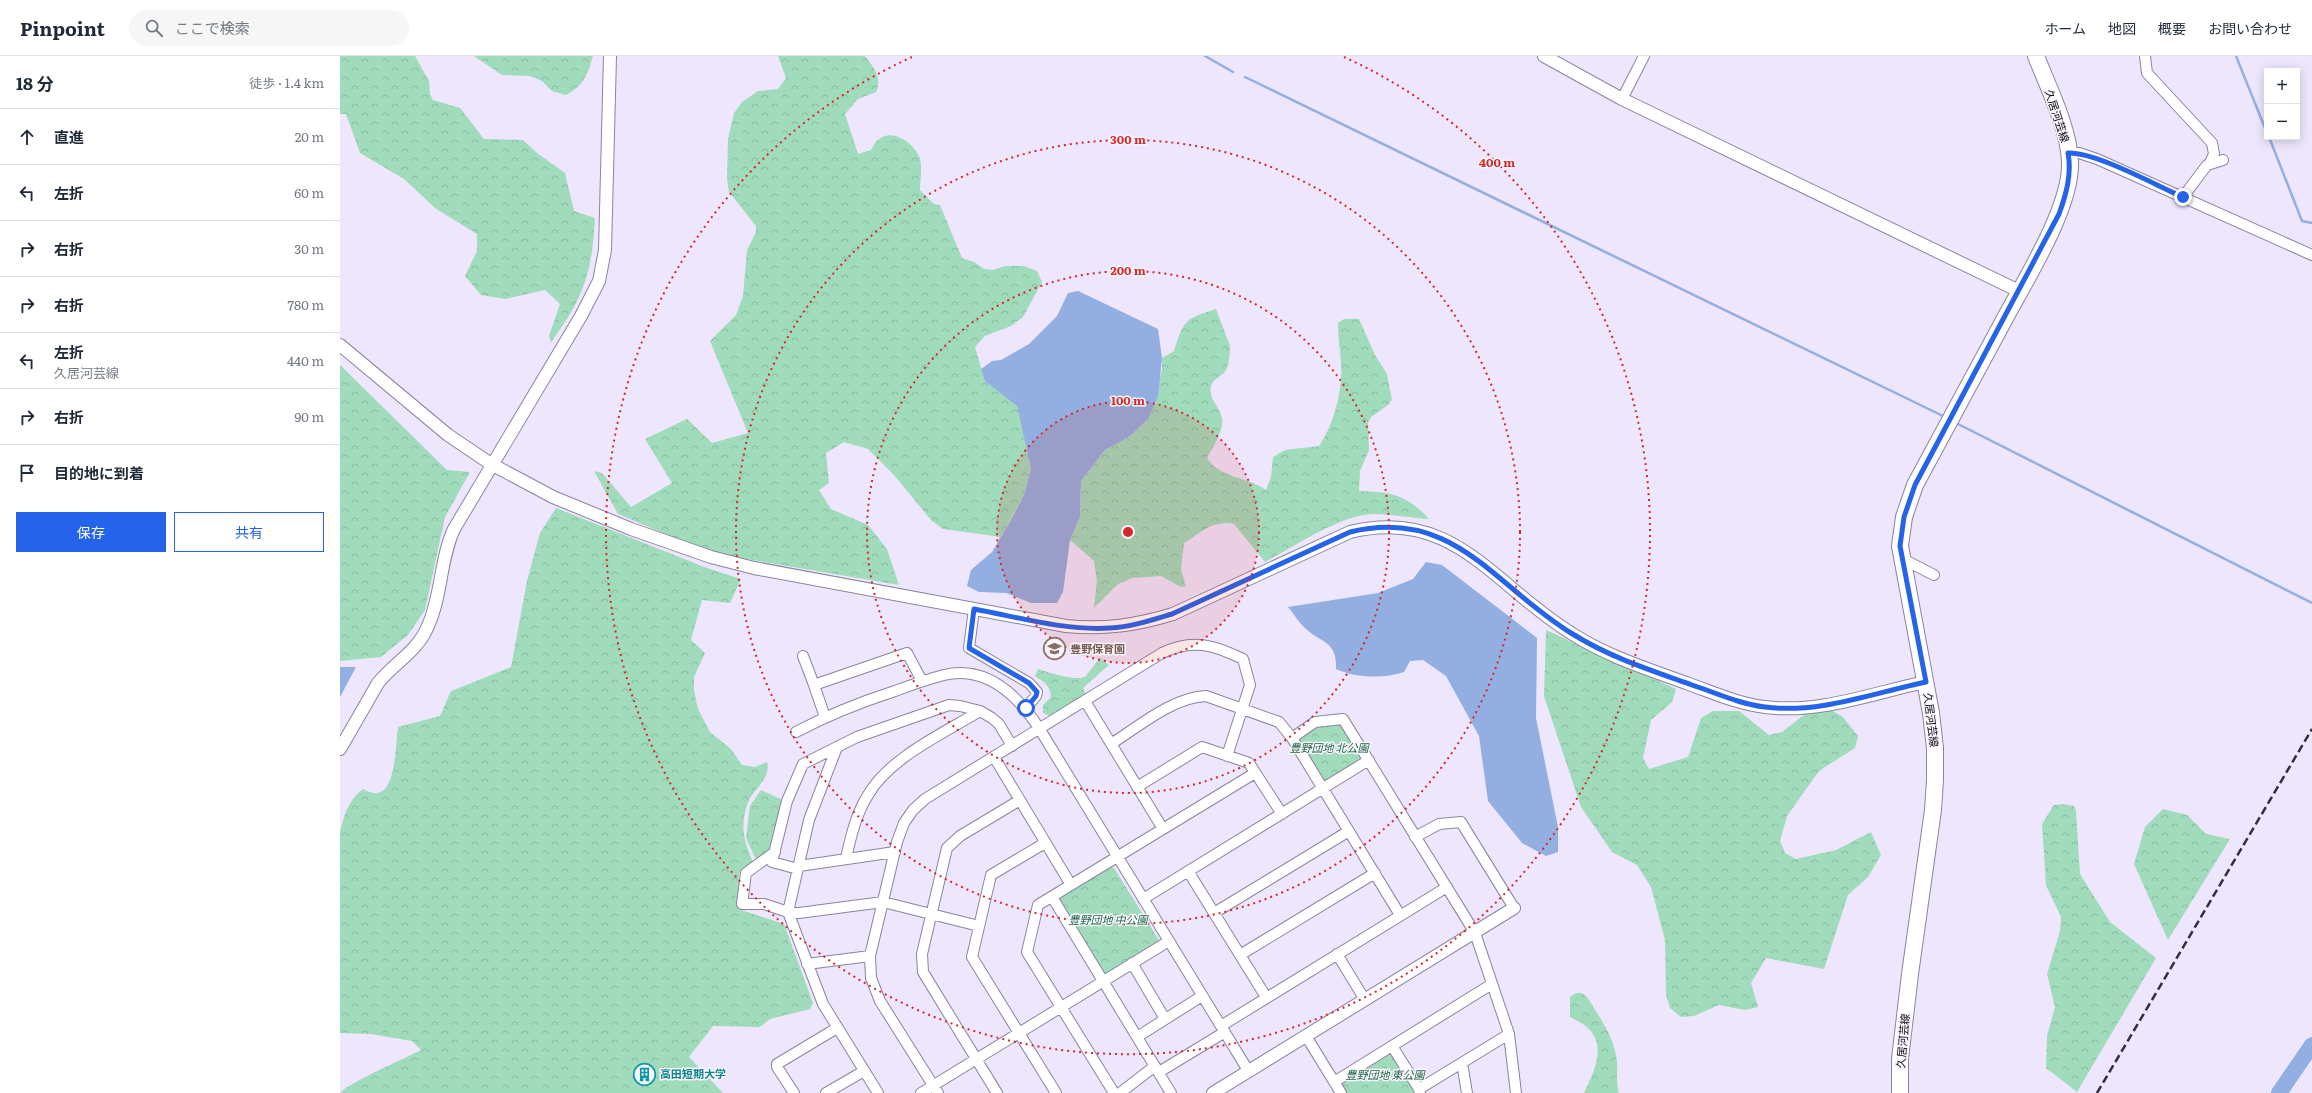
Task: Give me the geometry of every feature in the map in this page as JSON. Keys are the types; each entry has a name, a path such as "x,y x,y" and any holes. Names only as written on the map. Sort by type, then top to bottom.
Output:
{"main road":[{"name":"久居河芸線","path":"1900,1093 1900,1059 1910,974 1933,810 1935,748 1926,682 1901,558 1901,532 1906,507 1915,485 2019,292 2064,201 2068,183 2070,162 2056,108 2036,56"}],"street":[{"path":"340,749 378,683 384,675 409,654 428,626 451,535 491,464 590,300 602,268 606,218 610,56"},
{"path":"1544,56 1622,99 2019,292"},
{"path":"1622,99 1644,56"},
{"path":"2145,56 2147,73 2212,143 2214,154 2210,163 2183,197"},
{"path":"2068,153 2079,153 2097,159 2312,255"},
{"path":"2210,163 2223,160"},
{"path":"340,345 448,435 491,464 553,497 631,530 711,557 792,576 1066,626 1086,628 1122,627 1172,614 1350,532 1374,527 1402,527 1436,534 1462,548 1553,622 1605,653 1746,703 1779,708 1807,708 1926,682"},
{"path":"1901,558 1934,574"},
{"path":"974,609 969,648 1029,683 1037,692 1036,696 1026,708"},
{"path":"936,1089 880,1001 871,978 870,956 894,852 904,823 913,810 925,799 1012,746 1038,728 1169,649 1178,647 1209,645 1243,659 1250,685 1227,756"},
{"path":"814,685 907,653 922,681"},
{"path":"803,656 825,717"},
{"path":"796,732 825,717 922,681 946,674 982,677 1013,694 1026,708 1248,1072"},
{"path":"1111,744 1187,698 1206,696 1278,722 1292,738 1400,915"},
{"path":"1085,701 1136,787 1163,829"},
{"path":"894,852 846,858 799,867 772,862 776,852 787,801 803,764 856,737 949,705 980,711 999,724 1012,746"},
{"path":"846,858 859,812 877,781 898,762 980,711"},
{"path":"1292,738 1314,722 1343,720 1369,760 1475,933 1509,1034 1516,1093"},
{"path":"837,747 811,814 788,912 823,1004 878,1093"},
{"path":"1136,787 1202,747 1250,763 1282,814"},
{"path":"994,757 1071,885"},
{"path":"1142,899 1369,760"},
{"path":"1114,1093 1027,952 1038,905 1255,773"},
{"path":"997,1093 923,972 922,954 948,848 952,842 1020,800"},
{"path":"1213,1093 1514,908 1461,822 1439,824 1415,837"},
{"path":"1214,913 1349,831"},
{"path":"1045,843 992,875 972,957 1056,1093"},
{"path":"776,852 746,873 742,904 764,904 788,912 799,913 883,902 979,926"},
{"path":"1188,871 1266,997"},
{"path":"1240,955 1375,874"},
{"path":"1120,1093 1223,1029 1266,997 1447,887"},
{"path":"1052,897 1171,1093"},
{"path":"921,1093 936,1089 976,1060 1169,941"},
{"path":"1337,954 1365,1000"},
{"path":"807,964 870,956"},
{"path":"1132,963 1165,1019"},
{"path":"1334,1082 1492,984"},
{"path":"1137,1037 1202,996"},
{"path":"794,1093 777,1064 837,1028"},
{"path":"1392,1046 1419,1091 1509,1034"},
{"path":"1306,1036 1341,1093"},
{"path":"1462,1063 1467,1093"},
{"path":"826,1093 864,1071"}],"green space":[{"path":"340,56 415,56 429,81 430,94 433,100 460,108 484,139 523,140 537,153 565,173 574,211 595,218 594,237 592,254 579,298 551,342 549,336 560,304 545,290 505,299 481,295 465,276 477,251 477,234 435,208 404,179 360,153 346,114 340,114"},
{"path":"474,56 593,56 589,69 581,84 566,95 552,91 542,81 530,76 502,75"},
{"path":"778,56 865,56 876,72 878,77 878,87 876,92 858,99 845,114 858,154 871,150 875,143 884,136 889,135 902,138 912,146 919,156 921,168 920,190 934,204 940,205 962,258 974,262 984,269 993,270 1005,266 1024,266 1037,271 1042,282 1023,317 1011,326 985,336 975,347 985,381 1017,405 1031,469 1024,495 1001,537 943,529 931,520 894,475 868,449 844,442 826,453 829,483 819,490 831,509 868,525 887,549 899,585 711,553 618,514 594,471 602,473 631,507 672,483 645,439 687,419 712,443 748,433 710,341 736,315 743,296 747,250 756,232 756,226 729,192 727,179 728,139 734,113 742,102 758,91 778,89 786,78"},
{"path":"1216,309 1230,349 1226,371 1215,380 1211,386 1211,395 1222,418 1218,439 1207,458 1212,465 1219,470 1251,482 1266,490 1271,477 1273,457 1285,450 1319,446 1333,417 1341,384 1338,323 1344,319 1359,319 1375,355 1387,374 1392,400 1388,405 1371,417 1368,423 1369,450 1360,471 1359,491 1380,492 1405,499 1413,504 1429,519 1381,514 1361,516 1332,525 1265,562 1234,524 1220,523 1202,531 1184,543 1181,569 1186,587 1179,586 1161,576 1132,578 1118,584 1094,608 1097,581 1094,561 1070,540 1080,517 1081,481 1105,450 1129,437 1148,419 1162,370 1162,358 1174,351 1183,327 1197,315"},
{"path":"340,365 447,470 470,472 445,517 425,610 408,635 381,657 340,661"},
{"path":"556,508 707,568 741,579 730,603 702,600 691,640 705,653 694,677 694,690 698,709 710,732 731,749 742,765 755,767 767,762 767,774 749,800 745,813 743,827 745,841 753,862 739,873 738,909 784,924 813,1003 810,1009 770,1019 760,1027 713,1026 689,1057 723,1093 340,1093 365,1077 421,1050 412,1041 371,1034 340,1033 340,832 346,813 350,803 363,789 372,793 378,793 384,790 388,784 392,775 396,754 398,727 440,716 451,691 511,667 527,581 540,533"},
{"path":"1546,630 1676,689 1672,702 1651,720 1643,758 1649,769 1688,757 1701,718 1713,711 1739,711 1769,735 1782,732 1805,714 1830,710 1842,716 1858,736 1855,748 1819,771 1787,816 1780,841 1785,853 1796,859 1836,850 1871,832 1881,855 1868,877 1848,895 1824,969 1766,958 1751,983 1758,1007 1745,1010 1719,1005 1694,1016 1681,1017 1670,1008 1666,995 1665,940 1651,887 1637,865 1612,852 1581,807 1544,696"},
{"path":"1100,658 1109,665 1083,688 1086,695 1051,717 1043,713 1043,705 1051,697 1048,687 1044,682 1035,676 1038,669 1062,676 1080,678 1085,677"},
{"name":"豊野団地 北公園","path":"1341,723 1361,755 1360,760 1325,781 1322,780 1297,741 1298,738 1316,726"},
{"path":"761,790 783,800 771,849 756,860 746,838 750,806"},
{"path":"2063,804 2074,806 2076,811 2080,874 2110,922 2156,958 2077,1092 2046,1068 2047,1036 2055,1007 2047,974 2060,931 2061,917 2046,885 2042,824 2054,805"},
{"path":"2163,809 2187,815 2206,834 2230,839 2168,940 2134,864 2145,827"},
{"name":"豊野団地 中公園","path":"1110,866 1114,868 1159,940 1157,944 1107,974 1103,973 1058,902 1059,896"},
{"path":"1576,993 1582,993 1587,997 1612,1040 1617,1061 1617,1084 1619,1093 1584,1093 1597,1061 1598,1052 1594,1036 1589,1029 1570,1017 1570,997"},
{"name":"豊野団地 東公園","path":"1388,1053 1393,1053 1416,1093 1346,1093 1340,1084"}],"water":[{"path":"1078,291 1158,329 1162,358 1158,396 1148,419 1129,437 1105,450 1081,481 1080,517 1070,540 1063,592 1057,603 1031,603 1006,593 979,592 967,586 971,570 992,552 1024,495 1031,469 1017,406 985,381 981,369 992,361 1001,360 1029,344 1057,316 1068,293"},
{"path":"1426,562 1442,565 1537,638 1536,718 1558,827 1558,852 1546,856 1522,843 1488,801 1479,736 1446,676 1423,660 1410,661 1404,672 1387,676 1361,676 1336,669 1334,653 1328,644 1303,627 1288,607 1378,593 1413,579"},
{"path":"340,667 356,667 340,697"}],"waterway":[{"path":"1205,56 1233,72"},
{"path":"2236,56 2264,126"},
{"path":"1245,77 1945,417"},
{"path":"2270,140 2302,221 2312,223"},
{"path":"1954,422 2312,603"},
{"path":"2279,1093 2312,1045"}],"railway":[{"path":"2097,1093 2312,729"}],"place":[{"name":"豊野保育園","path":"1055,649"},
{"name":"高田短期大学","path":"645,1074"}],"route":[{"path":"1026,708 1036,696 1037,692 1034,688 1029,683 969,648 974,609 1066,626 1086,628 1122,627 1150,621 1172,614 1322,544 1350,532 1374,527 1414,528 1436,534 1462,548 1553,622 1605,653 1731,699 1764,707 1807,708 1822,706 1926,682 1901,558 1901,532 1906,507 1915,485 2019,292 2059,214 2068,183 2070,162 2068,153 2079,153 2097,159 2183,197"}]}
